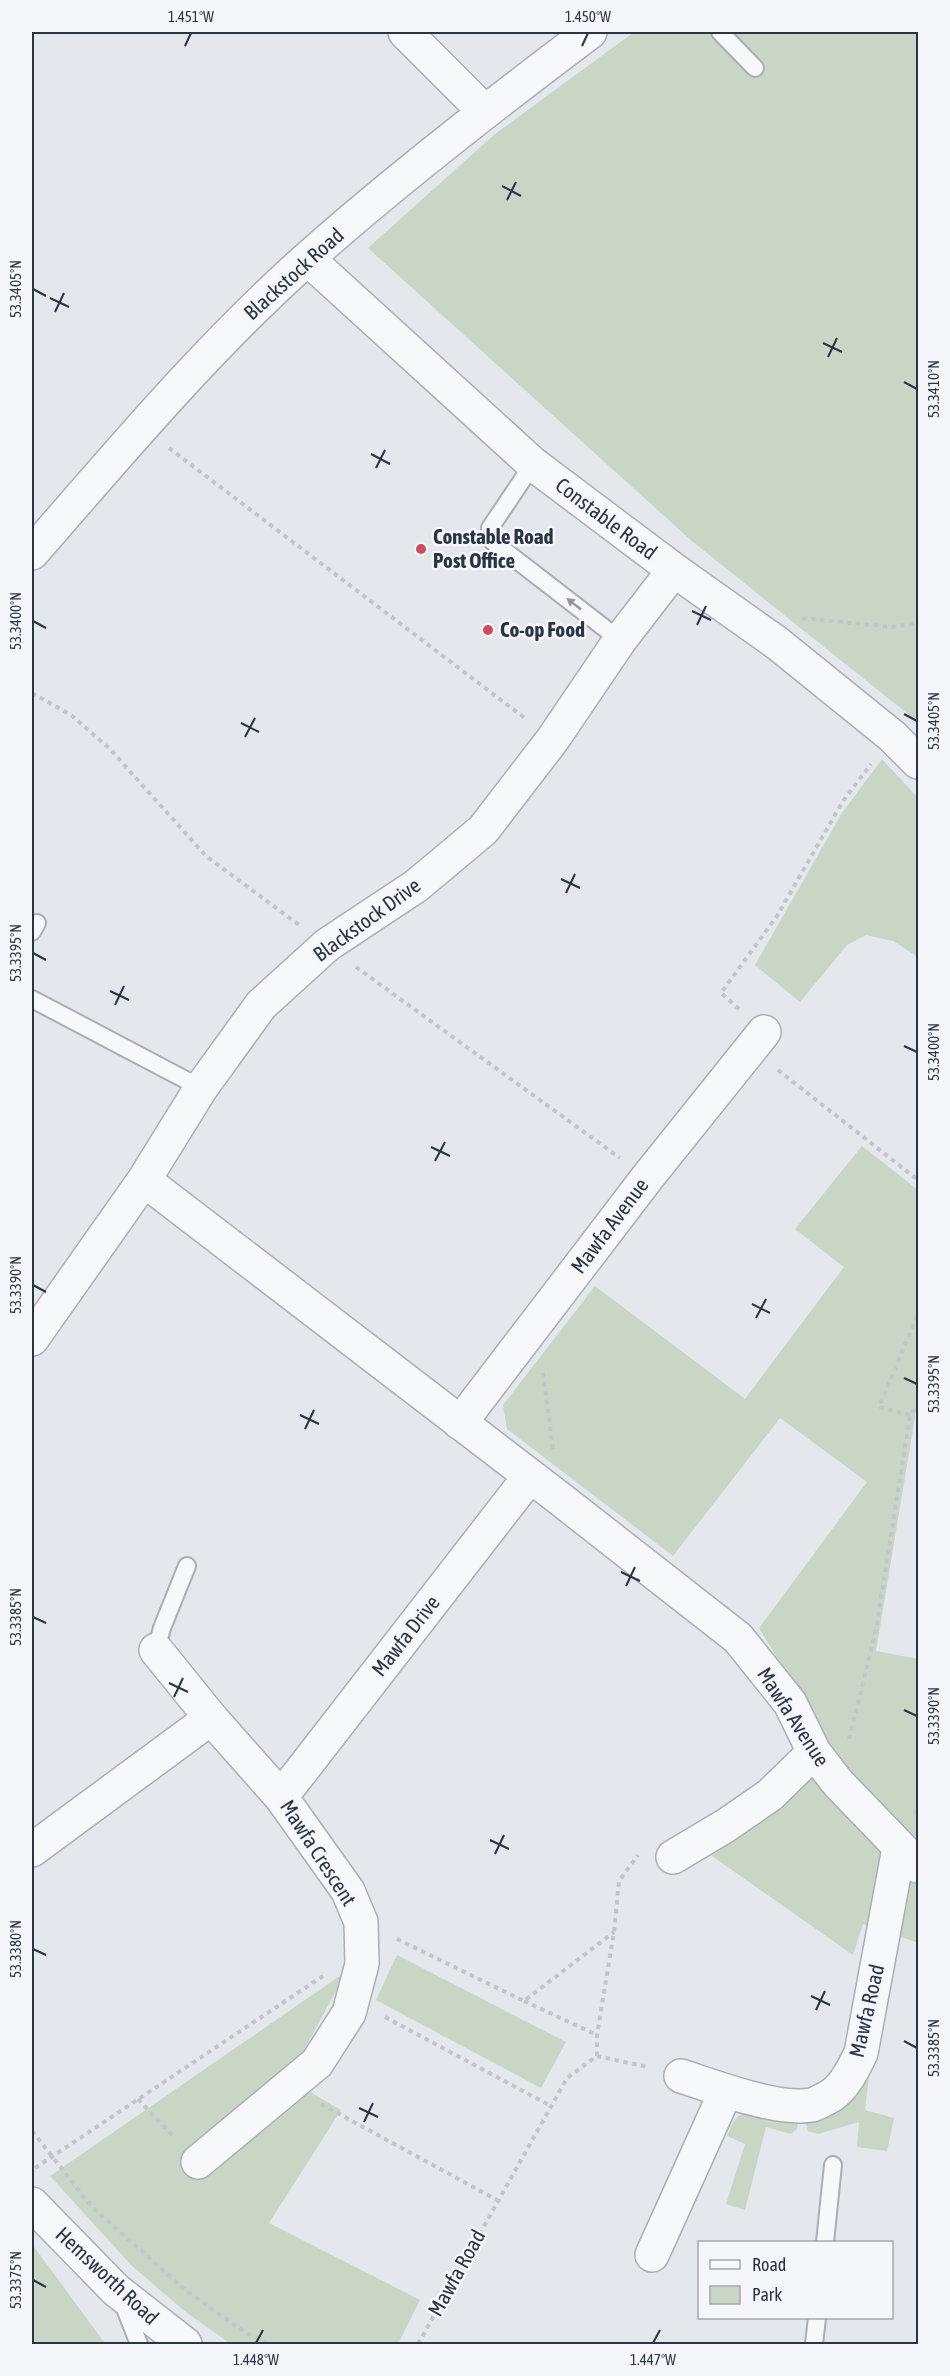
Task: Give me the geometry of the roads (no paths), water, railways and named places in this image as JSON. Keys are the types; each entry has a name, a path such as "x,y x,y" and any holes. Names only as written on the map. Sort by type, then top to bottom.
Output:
{"street":[{"path":"405,32 485,112"},
{"name":"Blackstock Road","path":"32,553 141,427 237,326 308,259 485,112 590,32"},
{"name":"Constable Road","path":"308,259 533,464 777,644 892,735 918,762"},
{"name":"Blackstock Drive","path":"32,1339 144,1180 201,1088 261,1005 327,945 416,886 483,830 553,740 620,640 674,570"},
{"name":"Mawfa Avenue","path":"460,1423 647,1178 758,1041"},
{"name":"Mawfa Avenue","path":"144,1180 738,1638 790,1703 814,1752 838,1783 909,1857"},
{"name":"Mawfa Drive","path":"281,1797 530,1476"},
{"name":"Mawfa Crescent","path":"156,1650 211,1718 281,1797 348,1891 361,1936 362,1964 349,2013 317,2063 198,2162"},
{"path":"32,1850 211,1718"},
{"path":"673,1857 725,1826 770,1795 814,1752"},
{"name":"Mawfa Road","path":"681,2076 726,2091 780,2104 814,2104 834,2094 849,2076 861,2053 909,1857"},
{"path":"652,2255 726,2091"},
{"name":"Hemsworth Road","path":"32,2204 118,2292 185,2344"}],"lane":[{"path":"720,32 755,68"},
{"path":"533,464 490,528 492,541 620,640"},
{"path":"32,999 201,1088"},
{"path":"156,1650 162,1628 187,1566"},
{"path":"825,2241 833,2165"},
{"path":"118,2292 140,2344"},
{"path":"814,2344 817,2319"}],"place":[{"name":"Constable Road Post Office","path":"421,549"},
{"name":"Co-op Food","path":"488,630"}]}
